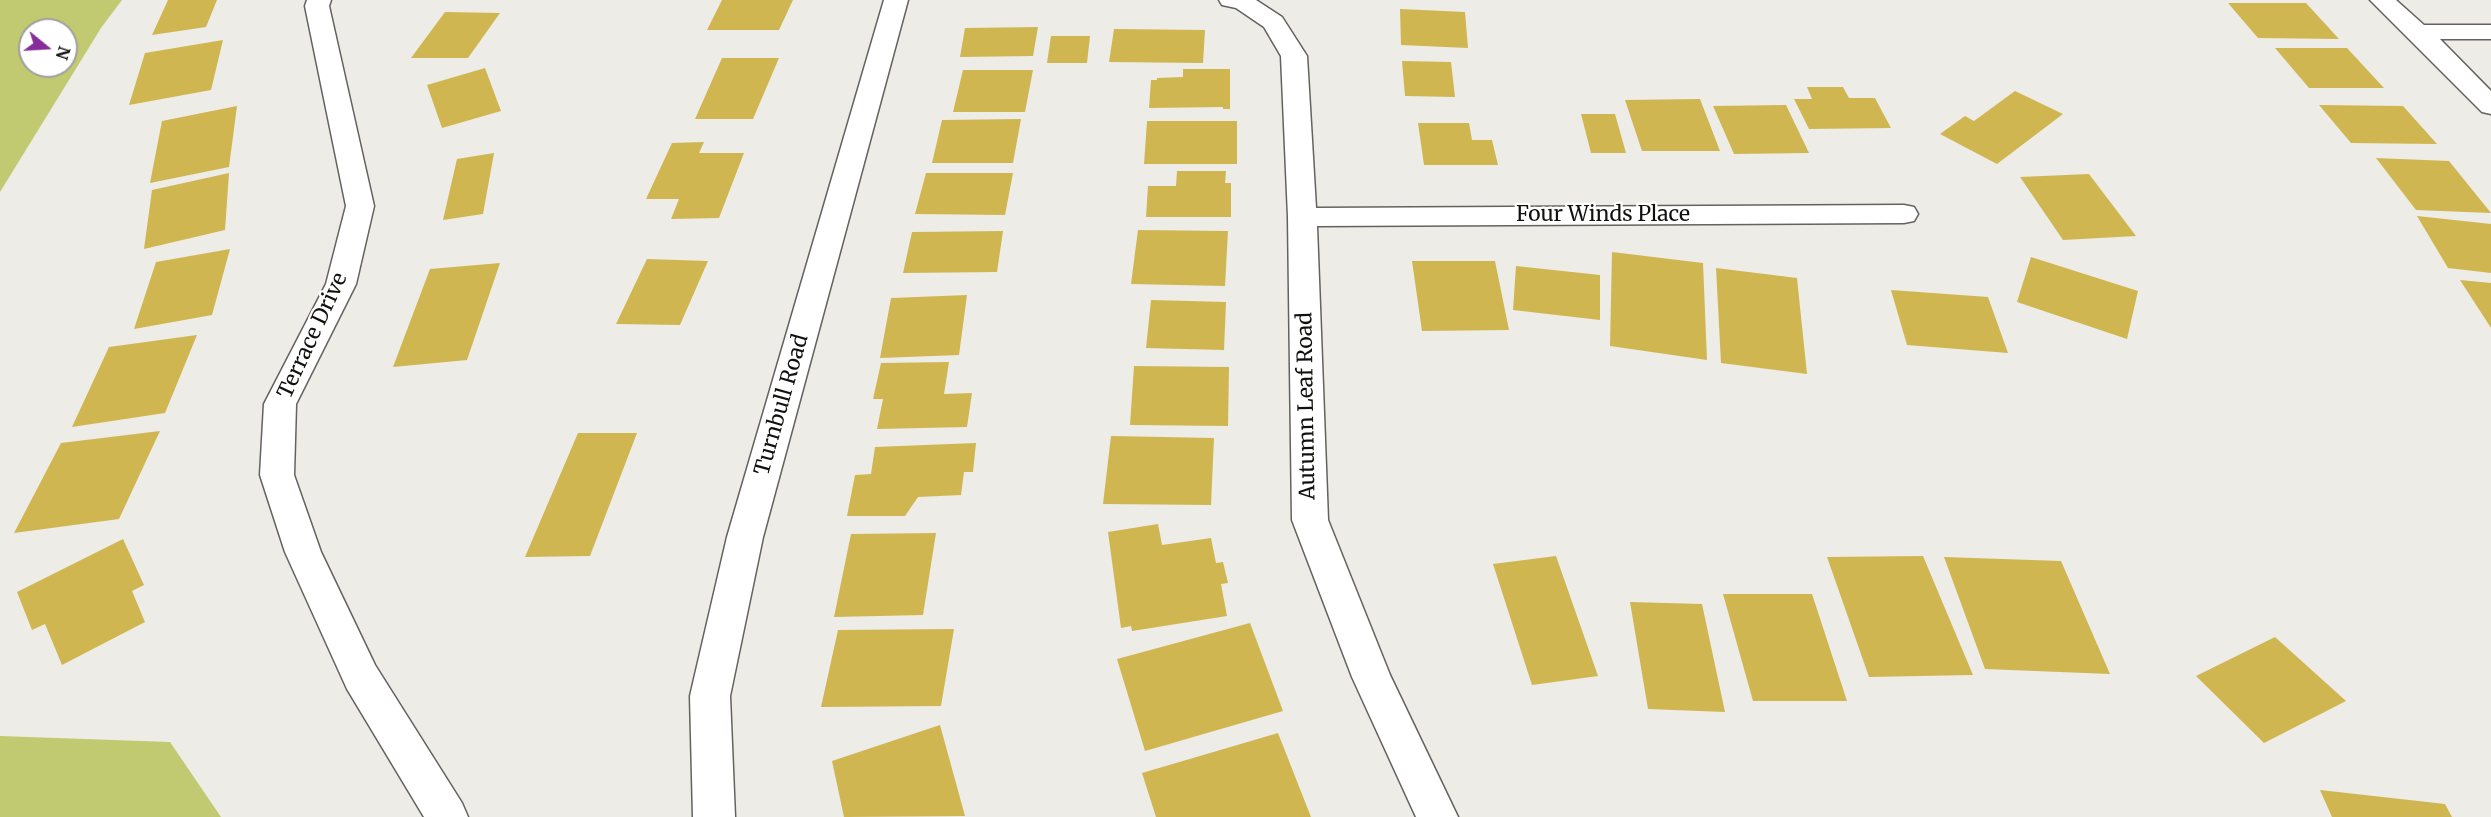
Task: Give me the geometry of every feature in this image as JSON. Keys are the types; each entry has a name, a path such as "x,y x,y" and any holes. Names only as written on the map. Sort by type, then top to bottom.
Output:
{"street":[{"name":"Terrace Drive","path":"319,0 317,6 360,206 340,284 280,404 277,475 303,552 361,677 447,817"},
{"name":"Turnbull Road","path":"714,817 710,696 745,537 896,0"},
{"name":"Autumn Leaf Road","path":"1231,0 1243,2 1273,22 1294,56 1302,216 1310,520 1371,677 1437,817"},
{"path":"2382,0 2418,32 2491,106"},
{"path":"2418,32 2491,32"},
{"name":"Four Winds Place","path":"1302,216 1904,214"}],"green space":[{"path":"0,0 122,0 78,65 78,18 18,18 18,78 70,78 0,192"},
{"path":"0,736 170,742 221,817 0,817"}],"building":[{"path":"168,0 217,0 206,27 152,35"},
{"path":"722,0 793,0 779,30 707,30"},
{"path":"2228,3 2306,3 2339,39 2258,38"},
{"path":"1400,9 1465,12 1468,48 1401,45"},
{"path":"445,12 500,13 468,58 411,58"},
{"path":"1038,27 1033,56 960,57 965,28"},
{"path":"1114,29 1205,30 1203,63 1109,62"},
{"path":"1051,36 1090,36 1087,63 1047,63"},
{"path":"223,40 211,90 129,105 145,53"},
{"path":"2275,48 2347,48 2384,88 2309,88"},
{"path":"722,58 779,58 753,119 695,119"},
{"path":"1402,61 1451,62 1455,97 1405,96"},
{"path":"485,68 501,111 442,128 427,85"},
{"path":"1183,69 1230,69 1230,109 1223,109 1223,107 1149,108 1151,80 1183,77"},
{"path":"963,70 1033,70 1025,112 953,112"},
{"path":"1807,87 1843,87 1849,98 1875,98 1891,128 1809,129 1794,99 1812,99"},
{"path":"2015,91 2063,114 1997,164 1940,134 1965,116 1974,121"},
{"path":"1700,99 1720,151 1642,151 1625,100"},
{"path":"1786,105 1809,153 1734,154 1713,106"},
{"path":"2319,105 2403,106 2437,144 2351,143"},
{"path":"237,106 229,167 150,183 162,121"},
{"path":"1581,114 1615,114 1626,153 1591,153"},
{"path":"1021,119 1013,163 932,163 942,120"},
{"path":"1147,121 1237,121 1237,164 1144,164"},
{"path":"1418,123 1469,123 1472,140 1492,140 1498,165 1424,165"},
{"path":"704,142 699,153 744,153 719,218 671,219 679,199 646,199 672,143"},
{"path":"494,153 483,214 443,220 457,159"},
{"path":"2376,158 2449,161 2491,213 2416,210"},
{"path":"1177,171 1226,171 1225,183 1231,183 1231,217 1146,217 1148,186 1176,186"},
{"path":"229,173 225,230 144,249 152,190"},
{"path":"926,173 1013,173 1005,215 915,214"},
{"path":"2089,174 2136,236 2063,240 2020,177"},
{"path":"2417,216 2491,224 2491,273 2448,268"},
{"path":"1138,230 1228,231 1225,286 1131,284"},
{"path":"1003,231 997,272 903,273 912,232"},
{"path":"230,249 212,315 134,329 156,262"},
{"path":"1612,252 1703,263 1707,360 1610,346"},
{"path":"2031,257 2138,291 2127,339 2017,302"},
{"path":"647,259 708,261 680,325 616,324"},
{"path":"1412,261 1495,261 1509,330 1422,331"},
{"path":"500,263 467,360 393,367 430,269"},
{"path":"1516,266 1600,275 1600,320 1513,310"},
{"path":"1716,268 1797,278 1807,374 1721,363"},
{"path":"2460,280 2491,283 2491,328"},
{"path":"1891,290 1988,297 2008,353 1907,345"},
{"path":"967,295 959,355 880,358 891,298"},
{"path":"1151,300 1226,302 1224,350 1146,348"},
{"path":"197,335 165,413 72,427 109,347"},
{"path":"949,362 944,394 972,393 967,427 877,429 883,399 873,399 881,363"},
{"path":"1134,366 1229,367 1228,426 1130,425"},
{"path":"160,431 119,519 14,533 61,443"},
{"path":"578,433 637,433 590,556 525,557"},
{"path":"1111,436 1214,438 1211,505 1103,504"},
{"path":"976,443 973,472 964,472 961,495 918,497 905,516 847,516 855,475 871,474 875,447"},
{"path":"1158,524 1162,545 1211,538 1216,563 1223,562 1228,583 1221,584 1227,616 1132,631 1131,626 1121,628 1108,532"},
{"path":"936,533 923,615 834,617 851,534"},
{"path":"123,539 144,585 132,591 145,622 62,665 45,624 32,630 17,592"},
{"path":"1556,556 1598,676 1532,685 1493,564"},
{"path":"1923,556 1973,675 1869,677 1827,557"},
{"path":"1944,557 2061,561 2110,674 1985,669"},
{"path":"1723,594 1812,594 1847,701 1753,701"},
{"path":"1630,602 1702,604 1725,712 1648,709"},
{"path":"1250,623 1283,711 1145,751 1117,659"},
{"path":"954,629 941,706 821,707 838,630"},
{"path":"2275,637 2346,701 2264,743 2196,676"},
{"path":"940,725 965,816 844,817 832,761"},
{"path":"1278,733 1311,817 1156,817 1142,773"},
{"path":"2320,790 2445,804 2452,817 2332,817"}]}
